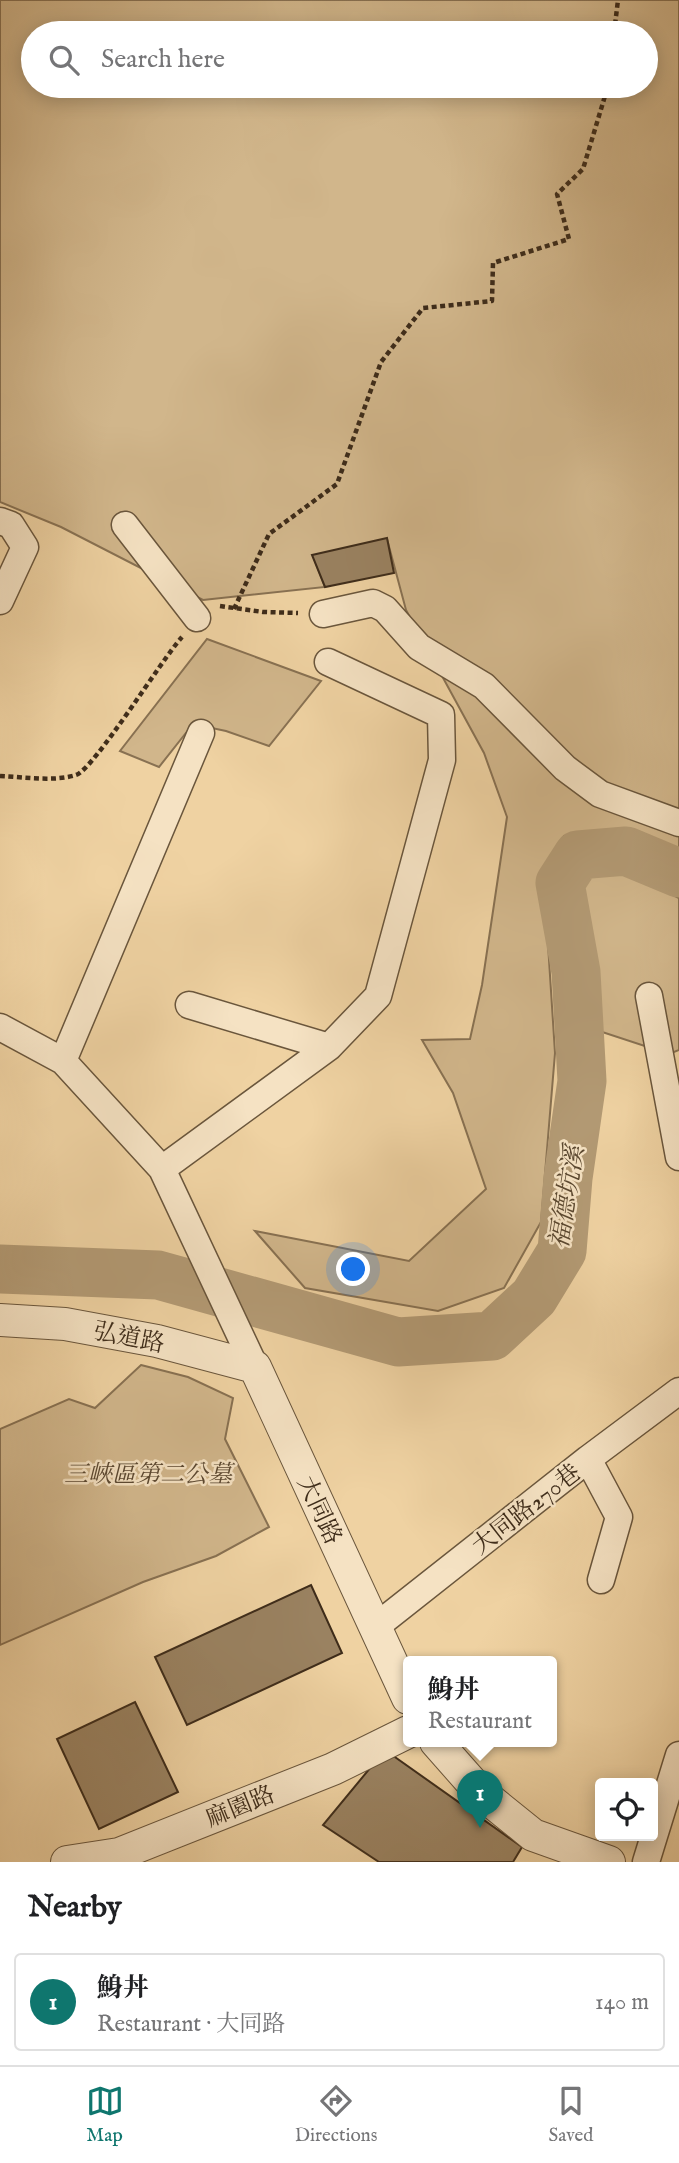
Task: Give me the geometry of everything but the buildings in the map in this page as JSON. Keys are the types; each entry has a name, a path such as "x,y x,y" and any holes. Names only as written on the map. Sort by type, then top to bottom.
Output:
{"street":[{"path":"0,521 11,525 25,547 0,601"},
{"path":"125,524 197,618"},
{"path":"323,614 373,603 385,609 419,647 484,686 565,768 600,794 679,823"},
{"path":"0,1027 64,1062 162,1169 329,1047 378,996 442,760 441,715 328,662"},
{"path":"64,1062 201,733"},
{"path":"649,996 679,1157"},
{"path":"190,1005 329,1047"},
{"name":"大同路","path":"162,1169 403,1688"},
{"name":"弘道路","path":"0,1320 65,1324 157,1341 255,1367"},
{"name":"大同路270巷","path":"374,1629 679,1391"},
{"path":"589,1459 619,1517 601,1580"},
{"name":"麻園路","path":"67,1862 119,1854 333,1769 403,1734"},
{"path":"440,1747 481,1793 533,1835 609,1862"},
{"path":"646,1862 679,1755"}],"path":[{"path":"615,21 618,0"},
{"path":"234,609 269,534 337,484 381,362 423,308 492,301 493,263 569,239 556,194 583,169 604,98"},
{"path":"0,776 51,778 79,775 98,755 166,654 197,618 216,606 323,614"}],"green space":[{"path":"0,0 679,0 679,855 626,832 564,836 544,882 555,1053 541,1222 504,1288 438,1311 305,1288 255,1231 409,1261 486,1189 453,1093 422,1040 470,1039 482,985 507,817 484,753 406,610 387,539 313,556 325,587 203,600 61,527 0,502"},
{"path":"207,639 321,681 269,746 226,731 193,724 159,767 120,751"},
{"path":"626,871 679,898 679,1050 669,1054 590,1028 591,963 576,898 592,873"},
{"name":"三峽區第二公墓","path":"141,1365 188,1377 233,1398 225,1439 269,1527 216,1556 143,1582 0,1645 0,1429 69,1399 95,1408"}],"waterway":[{"name":"福德坑溪","path":"0,1269 158,1275 398,1342 492,1336 534,1297 562,1251 568,1178 582,1081 576,972 560,883 578,855 626,851 679,873"}],"place":[{"name":"鯓丼","path":"480,1828"}]}
